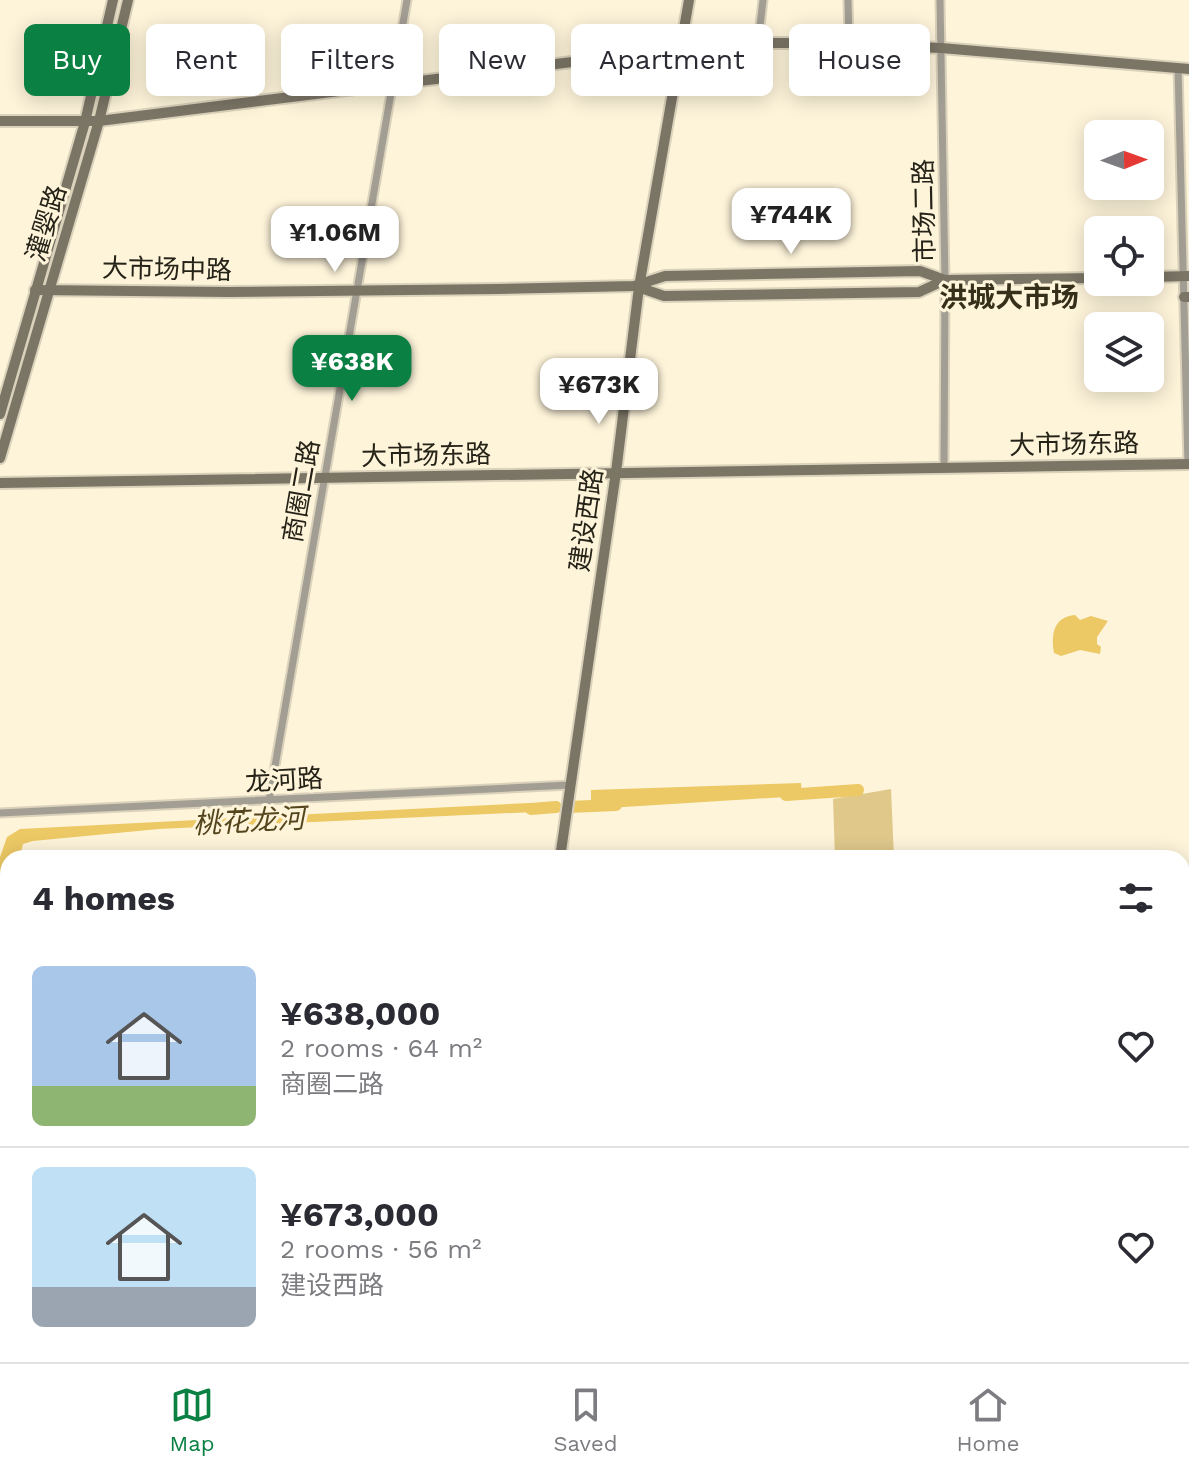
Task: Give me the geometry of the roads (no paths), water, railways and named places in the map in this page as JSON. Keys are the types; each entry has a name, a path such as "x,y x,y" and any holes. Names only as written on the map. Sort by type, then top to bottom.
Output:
{"street":[{"name":"灌婴路","path":"0,414 85,122 113,0"},
{"name":"灌婴路","path":"0,458 99,121 128,0"},
{"name":"商圈二路","path":"403,24 407,0"},
{"name":"建设西路","path":"682,24 686,0"},
{"path":"760,24 763,0"},
{"path":"848,0 849,24"},
{"name":"市场二路","path":"940,0 945,280 944,469"},
{"path":"930,48 1183,68 1188,464"},
{"path":"423,82 571,62"},
{"path":"0,121 99,121 308,96"},
{"name":"商圈二路","path":"269,801 389,96"},
{"name":"建设西路","path":"559,850 638,286 671,96"},
{"name":"大市场中路","path":"35,290 356,291 638,286 665,276 920,271 945,280 1084,278"},
{"path":"1164,277 1186,276"},
{"name":"大市场中路","path":"638,286 664,296 919,292 945,280"},
{"name":"大市场东路","path":"0,483 1188,464"},
{"name":"龙河路","path":"0,813 567,784"}],"water":[{"path":"1075,615 1080,620 1091,616 1108,621 1097,637 1100,654 1080,650 1061,656 1054,653 1055,628 1062,619"},
{"path":"801,783 802,796 608,808 591,802 591,790"},
{"path":"529,803 556,811 159,829 33,841 23,844 22,850 2,850 7,837 20,829"}],"waterway":[{"name":"桃花龙河","path":"786,795 858,790"},
{"name":"桃花龙河","path":"568,807 616,805"},
{"name":"桃花龙河","path":"531,809 556,807"}],"district":[{"name":"洪城大市场","path":"1009,297"}]}
